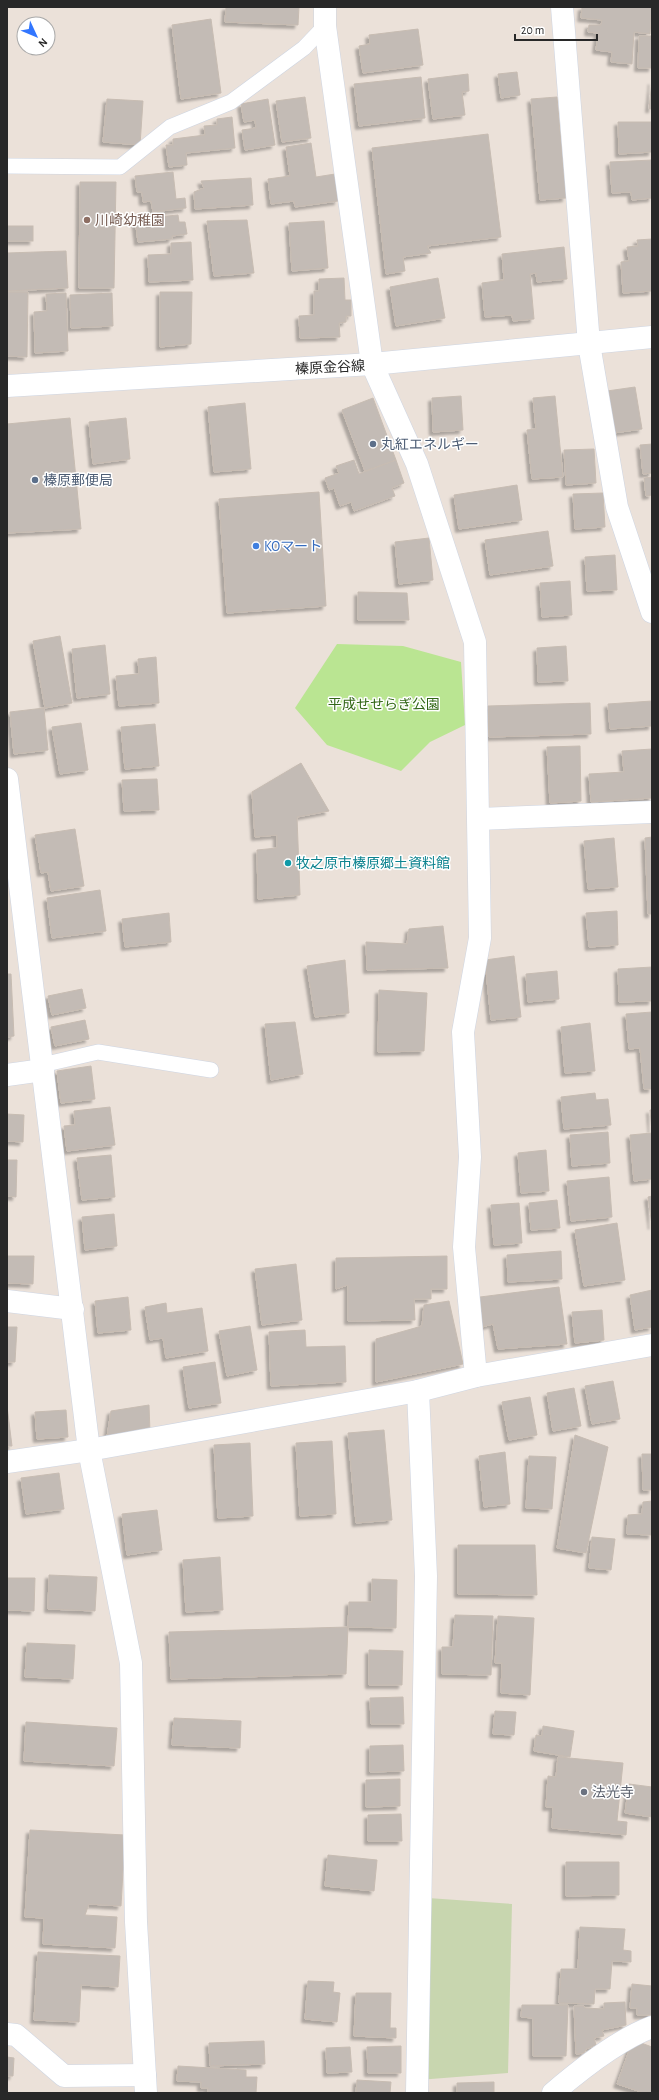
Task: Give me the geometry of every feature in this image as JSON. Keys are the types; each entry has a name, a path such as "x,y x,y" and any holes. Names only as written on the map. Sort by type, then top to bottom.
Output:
{"street":[{"path":"562,7 589,344 617,507 652,612"},
{"path":"325,16 372,364 416,464 475,642 480,938 463,1032 470,1157 464,1246 476,1376"},
{"name":"榛原金谷線","path":"7,386 372,364 652,337"},
{"path":"7,779 89,1450 131,1663 136,1922 146,2084 64,2076 16,2035 7,2034"},
{"path":"479,819 652,812"},
{"path":"7,1075 42,1067"},
{"path":"7,1301 73,1310"},
{"path":"7,1462 89,1450 418,1391 476,1376 652,1345"},
{"path":"417,2093 426,1576 418,1391"},
{"path":"553,2093 574,2075 636,2032 652,2027"}],"lane":[{"path":"7,166 120,166 170,127 231,102 304,48 325,16"},
{"path":"42,1067 98,1052 212,1070"}],"green space":[{"name":"平成せせらぎ公園","path":"337,644 403,646 461,662 465,725 430,742 401,771 327,745 295,708"},
{"path":"428,1898 512,1904 508,2073 418,2080"}],"building":[{"path":"226,7 299,7 298,25 225,22"},
{"path":"582,7 652,7 650,34 634,32 632,64 611,62 612,52 596,50 598,33 588,32 589,25 601,25 602,20 581,18"},
{"path":"211,19 221,93 181,99 172,25"},
{"path":"418,29 423,65 363,73 359,46 370,44 369,35"},
{"path":"639,36 652,36 652,68 638,68"},
{"path":"517,72 520,95 501,98 498,74"},
{"path":"468,74 469,91 462,92 465,115 433,119 428,79"},
{"path":"421,77 425,118 359,126 354,84"},
{"path":"652,81 652,109 649,109"},
{"path":"305,97 311,138 282,142 276,101"},
{"path":"557,97 566,198 540,200 531,99"},
{"path":"107,99 143,101 140,145 103,142"},
{"path":"268,99 275,145 245,150 242,130 256,128 255,120 244,122 241,104"},
{"path":"232,117 235,148 186,153 187,165 169,167 166,145 173,145 173,139 205,135 204,126 217,125 217,119"},
{"path":"618,122 652,122 652,152 619,154"},
{"path":"488,134 501,237 427,246 431,253 403,257 405,271 386,274 372,148"},
{"path":"311,143 316,177 335,174 338,201 295,207 294,201 271,204 268,179 290,176 286,147"},
{"path":"652,160 652,198 632,200 631,192 612,193 610,162"},
{"path":"173,172 176,199 185,198 186,208 153,212 151,201 143,202 142,192 137,192 135,176"},
{"path":"251,178 253,205 195,209 194,192 204,188 201,181"},
{"path":"80,182 116,182 114,288 79,288"},
{"path":"178,215 179,222 185,222 187,234 172,236 172,239 138,242 135,219"},
{"path":"247,220 254,273 214,276 207,221"},
{"path":"324,221 328,268 292,271 289,223"},
{"path":"7,226 33,226 33,241 7,241"},
{"path":"652,239 652,291 623,293 621,262 629,261 627,247 638,246 637,240"},
{"path":"191,242 193,280 149,282 148,255 171,254 171,243"},
{"path":"564,247 567,279 537,282 536,273 530,274 534,319 513,321 512,315 485,317 482,283 504,280 502,254"},
{"path":"66,251 68,288 7,291 7,253"},
{"path":"344,278 345,300 351,300 351,316 346,316 346,322 339,323 340,337 300,338 299,316 314,315 314,291 319,291 319,279"},
{"path":"438,278 445,318 396,326 390,287"},
{"path":"7,292 28,292 27,357 7,356"},
{"path":"160,292 192,292 191,344 160,347"},
{"path":"66,293 68,351 35,353 34,312 47,311 46,294"},
{"path":"112,293 113,326 71,328 70,295"},
{"path":"635,387 642,429 614,433 607,391"},
{"path":"461,396 463,430 433,432 432,398"},
{"path":"555,396 563,477 532,479 527,430 536,429 533,398"},
{"path":"373,398 396,460 365,471 342,410"},
{"path":"245,403 251,469 214,472 208,407"},
{"path":"70,418 81,529 7,533 7,424"},
{"path":"126,418 130,459 93,464 89,422"},
{"path":"652,444 652,473 643,474 640,445"},
{"path":"594,449 596,483 566,485 564,450"},
{"path":"354,460 359,474 396,460 404,483 392,488 395,496 354,511 351,502 340,506 334,488 329,490 325,478 339,473 336,466"},
{"path":"652,477 652,495 646,496 644,478"},
{"path":"517,485 522,520 459,529 454,495"},
{"path":"319,492 326,606 227,613 219,499"},
{"path":"603,493 605,527 575,529 573,494"},
{"path":"548,531 553,566 490,575 485,540"},
{"path":"429,538 433,580 399,584 395,542"},
{"path":"615,555 617,590 587,591 585,557"},
{"path":"570,581 572,615 542,617 540,583"},
{"path":"358,592 407,593 409,620 358,620"},
{"path":"60,636 72,703 45,708 33,641"},
{"path":"105,645 110,694 77,698 72,649"},
{"path":"566,646 568,681 538,682 537,648"},
{"path":"156,657 159,703 119,706 116,676 139,674 138,659"},
{"path":"652,701 652,726 610,729 608,704"},
{"path":"590,703 591,734 489,737 488,706"},
{"path":"44,708 48,750 14,754 10,712"},
{"path":"81,723 88,770 60,774 52,727"},
{"path":"155,724 159,766 125,769 121,727"},
{"path":"580,746 581,801 550,803 547,747"},
{"path":"652,749 652,798 591,802 589,774 624,772 622,751"},
{"path":"301,763 329,811 297,817 300,895 258,899 257,850 277,848 277,835 255,837 252,792"},
{"path":"157,779 159,810 124,811 122,780"},
{"path":"75,829 84,886 51,891 48,872 41,873 35,835"},
{"path":"652,837 652,914 648,914 645,838"},
{"path":"614,838 618,887 588,889 584,841"},
{"path":"100,890 106,931 52,938 47,898"},
{"path":"617,911 618,945 589,947 586,913"},
{"path":"169,913 171,942 125,947 122,919"},
{"path":"443,926 448,968 367,970 366,942 407,944 409,929"},
{"path":"514,956 521,1017 491,1020 485,960"},
{"path":"345,960 349,1013 315,1017 307,966"},
{"path":"652,967 652,1001 619,1002 618,969"},
{"path":"557,971 559,999 528,1002 526,974"},
{"path":"7,974 11,974 14,1036 7,1037"},
{"path":"82,989 86,1008 52,1015 48,996"},
{"path":"379,990 427,993 424,1051 378,1052"},
{"path":"652,1012 652,1089 644,1089 640,1048 629,1049 626,1014"},
{"path":"85,1020 89,1039 55,1046 51,1027"},
{"path":"295,1022 303,1074 271,1080 265,1024"},
{"path":"590,1023 595,1071 565,1073 561,1027"},
{"path":"91,1066 95,1099 61,1103 57,1071"},
{"path":"595,1093 596,1100 608,1099 611,1125 564,1129 561,1097"},
{"path":"110,1107 115,1145 67,1151 64,1126 75,1125 74,1111"},
{"path":"650,1110 652,1110 652,1133"},
{"path":"7,1114 24,1115 23,1142 7,1141"},
{"path":"608,1132 610,1163 572,1166 570,1135"},
{"path":"652,1133 652,1179 634,1181 630,1135"},
{"path":"546,1150 549,1191 521,1193 518,1153"},
{"path":"111,1155 115,1197 82,1200 77,1158"},
{"path":"7,1160 17,1160 16,1197 7,1196"},
{"path":"609,1177 612,1217 571,1221 567,1181"},
{"path":"652,1196 652,1226 648,1197"},
{"path":"557,1200 560,1228 531,1230 529,1203"},
{"path":"519,1203 522,1243 494,1245 491,1205"},
{"path":"114,1214 117,1246 85,1250 82,1217"},
{"path":"617,1223 625,1280 584,1286 575,1230"},
{"path":"561,1251 562,1279 508,1282 507,1255"},
{"path":"7,1256 34,1256 33,1284 7,1283"},
{"path":"447,1256 447,1289 431,1289 431,1299 414,1299 415,1320 348,1321 348,1285 336,1289 336,1258"},
{"path":"296,1264 302,1320 262,1325 255,1269"},
{"path":"559,1287 567,1344 498,1349 493,1324 482,1327 480,1297"},
{"path":"652,1290 652,1327 635,1330 630,1295"},
{"path":"128,1297 131,1330 98,1333 95,1301"},
{"path":"449,1301 463,1364 376,1382 376,1339 422,1326 424,1305"},
{"path":"166,1303 167,1313 202,1308 208,1351 166,1358 163,1338 150,1340 145,1307"},
{"path":"602,1310 604,1340 575,1343 572,1312"},
{"path":"250,1326 257,1370 227,1376 219,1331"},
{"path":"7,1327 17,1327 15,1362 7,1362"},
{"path":"305,1330 306,1347 345,1346 346,1382 271,1386 269,1332"},
{"path":"215,1362 221,1403 189,1408 183,1367"},
{"path":"613,1381 620,1419 592,1424 585,1386"},
{"path":"574,1388 581,1426 553,1431 547,1393"},
{"path":"530,1397 537,1435 509,1440 502,1402"},
{"path":"149,1405 150,1432 107,1437 111,1411"},
{"path":"7,1406 12,1446 7,1446"},
{"path":"66,1410 68,1437 37,1439 35,1412"},
{"path":"384,1430 392,1520 356,1523 348,1433"},
{"path":"575,1435 608,1447 586,1553 557,1548"},
{"path":"332,1441 336,1514 300,1516 296,1443"},
{"path":"250,1443 253,1516 218,1518 214,1445"},
{"path":"505,1452 510,1504 484,1507 479,1456"},
{"path":"642,1454 652,1454 652,1490 643,1490"},
{"path":"529,1456 556,1457 552,1509 526,1508"},
{"path":"59,1473 64,1509 26,1514 21,1478"},
{"path":"652,1501 652,1535 627,1534 628,1515 642,1514 643,1502"},
{"path":"157,1510 162,1550 127,1555 122,1514"},
{"path":"592,1537 615,1539 611,1570 589,1568"},
{"path":"458,1545 535,1545 537,1595 458,1594"},
{"path":"220,1557 223,1610 186,1612 183,1560"},
{"path":"49,1575 97,1577 95,1611 48,1609"},
{"path":"7,1578 35,1578 34,1611 7,1610"},
{"path":"372,1579 397,1580 396,1628 348,1627 349,1602 372,1602"},
{"path":"455,1615 493,1616 491,1675 442,1674 442,1647 453,1647"},
{"path":"498,1616 534,1618 530,1695 501,1693 502,1663 495,1663"},
{"path":"348,1627 346,1674 171,1679 169,1632"},
{"path":"27,1643 75,1645 73,1679 25,1677"},
{"path":"369,1650 403,1651 402,1685 369,1685"},
{"path":"403,1697 404,1724 371,1724 370,1698"},
{"path":"495,1711 516,1712 514,1735 493,1734"},
{"path":"174,1718 241,1721 240,1748 172,1745"},
{"path":"26,1722 117,1728 114,1766 24,1761"},
{"path":"543,1726 574,1731 570,1757 534,1751 536,1735 542,1736"},
{"path":"403,1745 404,1771 370,1772 370,1746"},
{"name":"法光寺","path":"558,1757 623,1763 617,1821 627,1822 626,1835 552,1828 553,1807 546,1807 548,1776 556,1777"},
{"path":"400,1779 400,1806 366,1807 366,1780"},
{"path":"629,1784 652,1787 652,1817 625,1813"},
{"path":"401,1814 402,1841 368,1841 368,1815"},
{"path":"30,1830 125,1835 121,1906 89,1904 85,1915 117,1917 115,1948 43,1944 44,1918 25,1917"},
{"path":"328,1855 377,1860 374,1891 325,1886"},
{"path":"566,1862 619,1862 619,1895 566,1896"},
{"path":"580,1927 625,1929 623,1950 631,1951 631,1962 612,1961 610,1989 595,1989 594,2004 559,2003 561,1969 578,1969"},
{"path":"38,1952 120,1956 118,1987 81,1985 79,2022 34,2020"},
{"path":"308,1981 334,1982 333,1992 340,1993 337,2022 305,2019"},
{"path":"632,1984 652,1986 652,2015 637,2015 637,2008 630,2008"},
{"path":"356,1993 391,1993 390,2028 396,2028 396,2038 354,2036"},
{"path":"625,2002 626,2025 602,2030 604,2036 594,2038 596,2045 586,2049 584,2053 576,2054 574,2006 604,2009 604,2003"},
{"path":"522,2005 568,2005 566,2056 533,2056 533,2018 521,2017"},
{"path":"633,2040 652,2047 652,2093 644,2093 617,2084"},
{"path":"264,2041 265,2064 210,2066 209,2043"},
{"path":"401,2046 401,2073 368,2073 367,2047"},
{"path":"350,2047 352,2072 327,2073 326,2048"},
{"path":"7,2057 14,2058 13,2076 7,2076"},
{"path":"178,2066 246,2070 246,2077 257,2077 256,2093 208,2093 208,2088 201,2088 201,2082 177,2081"},
{"path":"357,2080 391,2082 390,2093 356,2093"},
{"path":"494,2082 494,2093 457,2093 457,2083"}],"place":[{"name":"川崎幼稚園","path":"87,220"},
{"name":"丸紅エネルギー","path":"373,444"},
{"name":"榛原郵便局","path":"35,480"},
{"name":"KOマート","path":"256,546"},
{"name":"牧之原市榛原郷土資料館","path":"288,863"},
{"name":"法光寺","path":"584,1792"}]}
